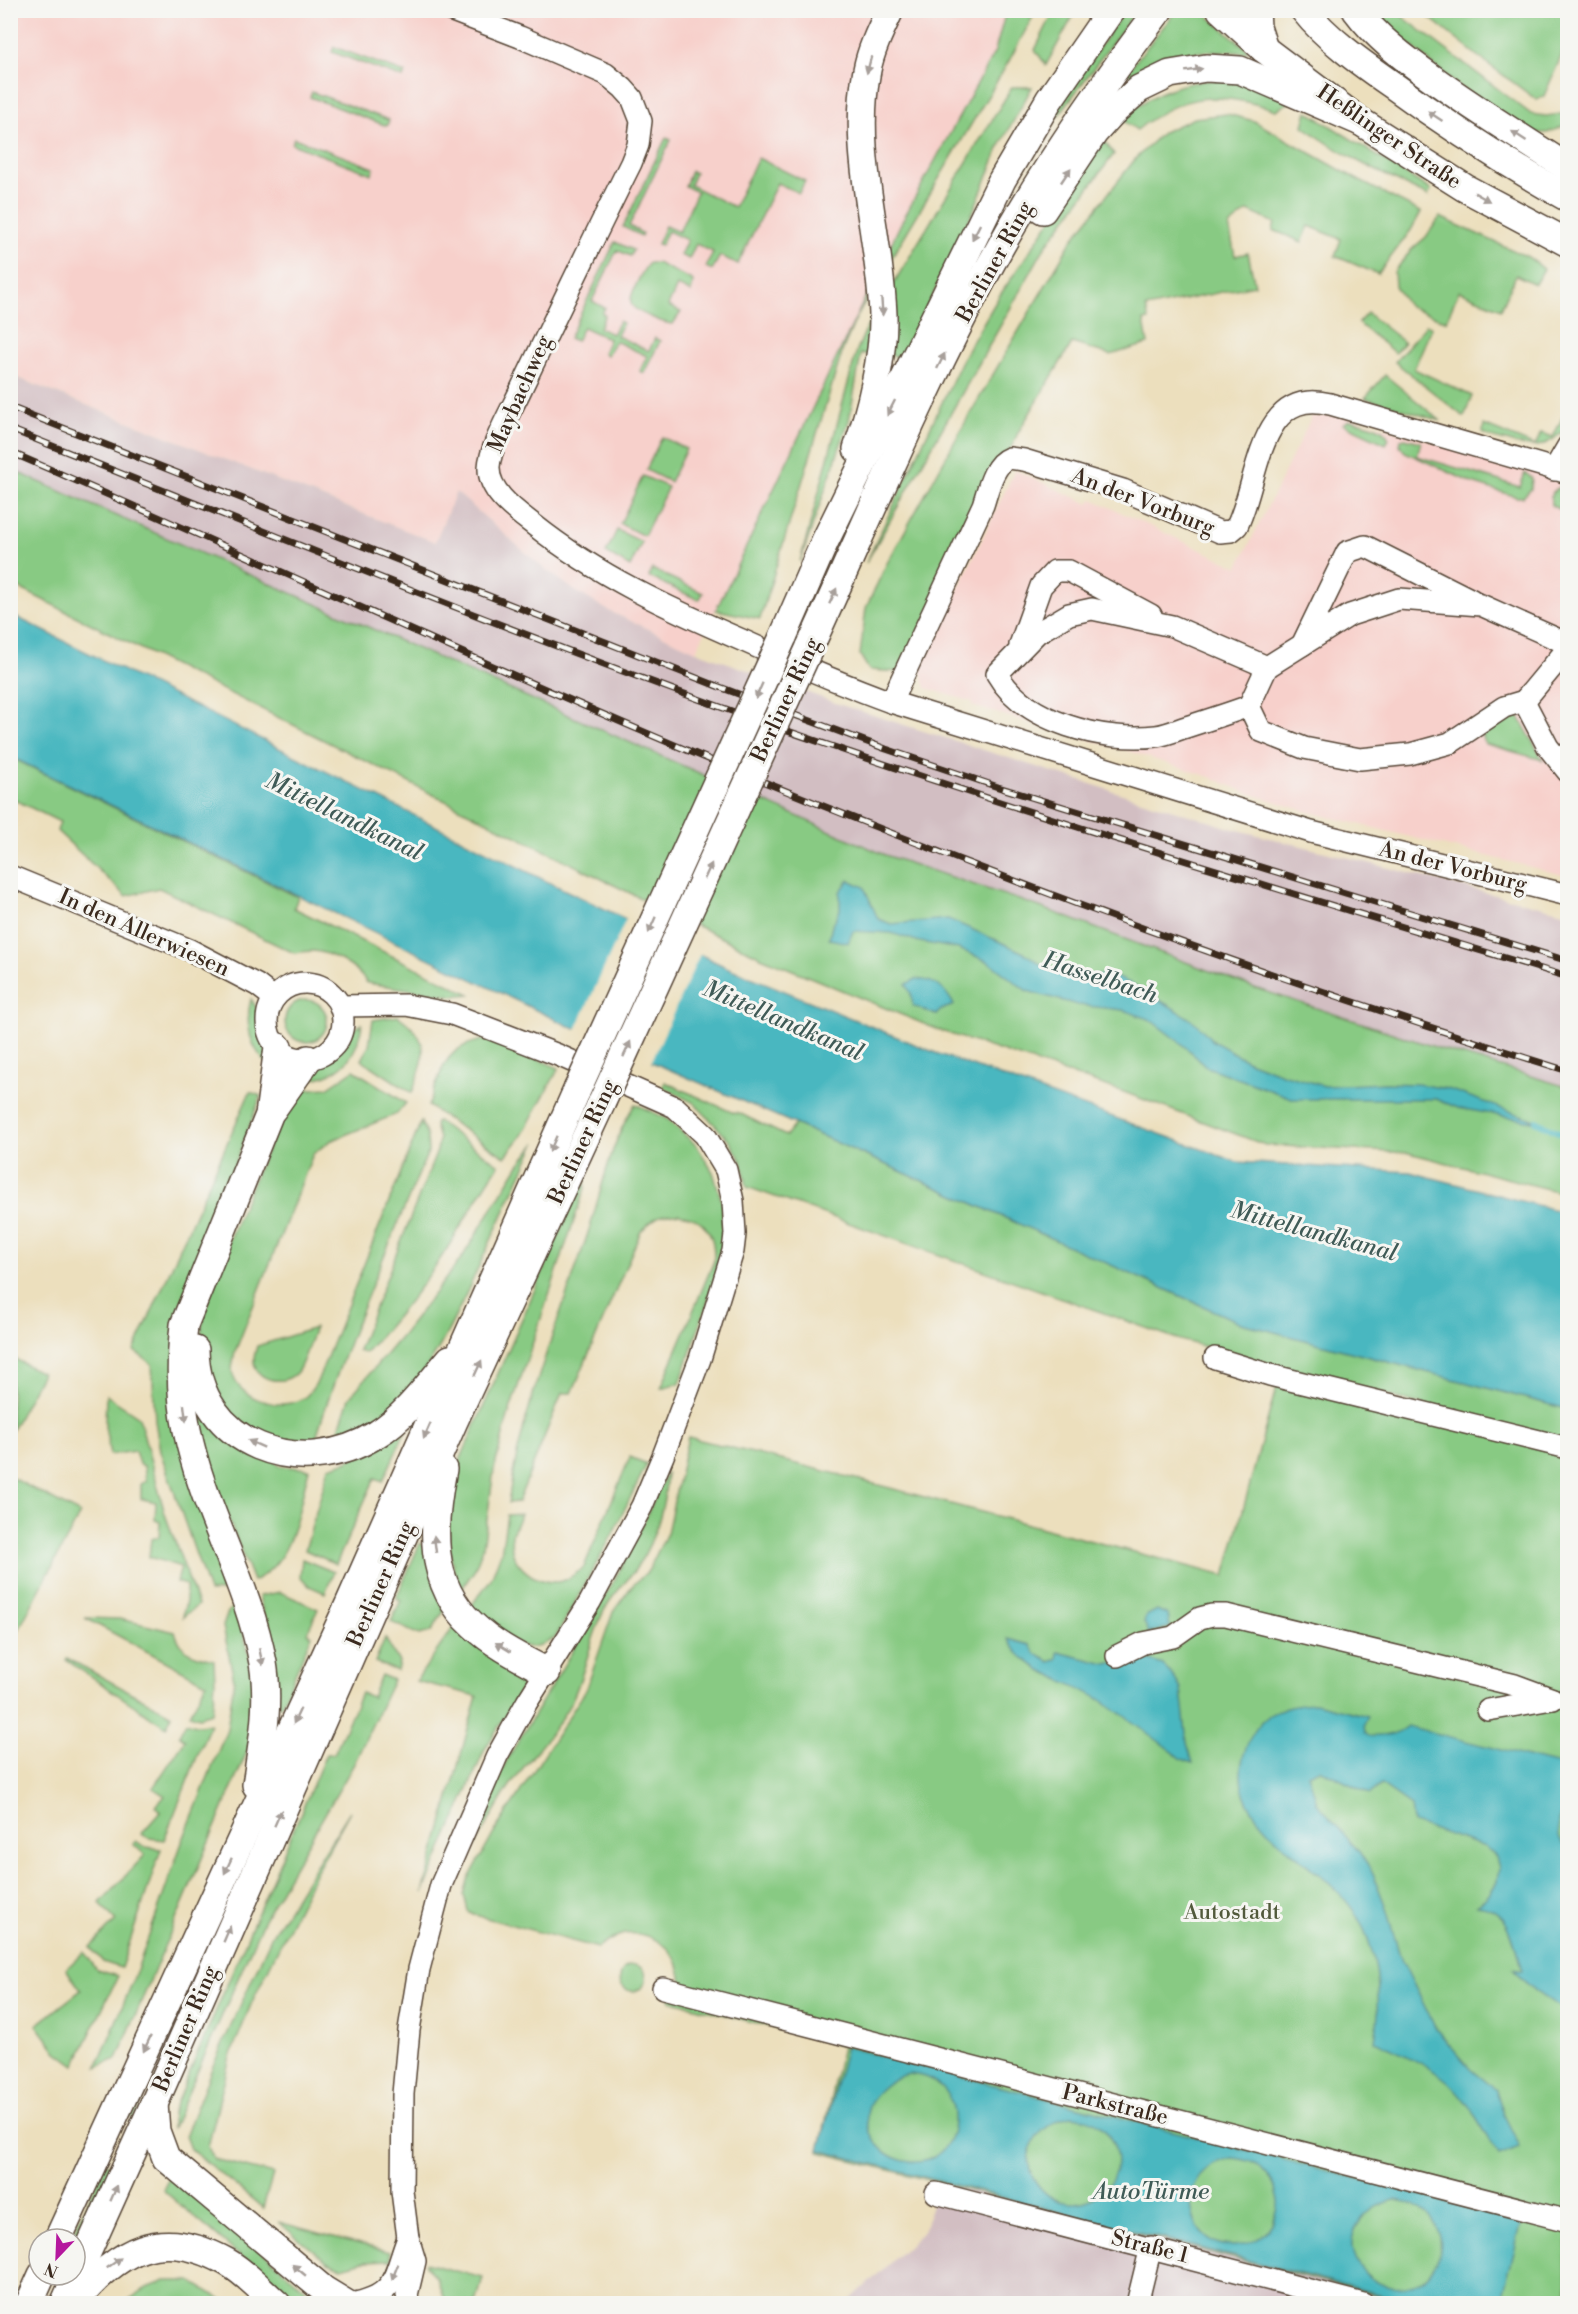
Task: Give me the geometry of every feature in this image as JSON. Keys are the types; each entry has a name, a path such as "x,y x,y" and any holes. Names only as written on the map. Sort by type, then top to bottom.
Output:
{"main road":[{"path":"825,541 864,428 883,336 880,279 864,175 863,110 867,69 890,10"},
{"path":"1064,78 1088,10"},
{"name":"Berliner Ring","path":"63,2227 468,1339 577,1090 825,541 1002,180 1064,78 1112,10"},
{"path":"1002,243 1017,188 1080,95 1143,10"},
{"name":"Berliner Ring","path":"64,2304 454,1421 959,325 1002,243 1062,145 1159,10"},
{"path":"1256,10 1257,27 1264,49"},
{"path":"1356,10 1364,21 1406,60 1453,94 1568,168"},
{"name":"Heßlinger Straße","path":"1222,11 1264,49 1361,122 1465,188 1568,243"},
{"name":"Heßlinger Straße","path":"1304,14 1368,68 1428,111 1520,171 1568,198"},
{"path":"959,325 994,284 1094,133 1139,89 1170,74 1206,68 1240,70 1361,122"},
{"path":"269,1115 278,1047"},
{"path":"253,1813 267,1702 263,1664 244,1593 203,1489 185,1419 181,1349 184,1325 269,1115 308,1059"},
{"path":"204,1275 195,1328 195,1363 201,1386 215,1414 225,1425 251,1443 275,1452 322,1455 347,1449 378,1433 410,1405 468,1339"},
{"path":"454,1421 439,1491 434,1534 437,1558 446,1586 472,1625 503,1648 547,1672"},
{"path":"154,2104 156,2131 166,2158 324,2290 364,2303"},
{"path":"73,2304 94,2279 116,2260 136,2249 156,2245 175,2245 204,2251 228,2263 277,2304"},
{"path":"29,2304 37,2287"}],"street":[{"name":"Maybachweg","path":"450,10 606,74 632,98 639,111 641,131 635,154 503,427 489,464 490,477 502,497 555,542 599,572 698,621"},
{"name":"An der Vorburg","path":"891,702 983,505 995,473 1000,464 1009,458 1024,460 1123,490 1220,532 1231,531 1237,526 1242,516 1269,432 1287,409 1305,401 1317,400 1561,471"},
{"path":"1561,471 1568,446"},
{"path":"1249,706 1261,731 1304,748 1360,759 1410,754 1450,743 1504,707 1524,701 1568,646 1365,546 1347,552 1302,645"},
{"path":"1018,652 1041,586 1056,571 1069,571 1172,626 1267,667"},
{"path":"1172,626 1092,609 1067,608 1036,633 997,674 1010,694 1034,711 1083,730 1111,736 1158,736 1249,706 1267,667 1350,615 1399,599 1481,605"},
{"name":"An der Vorburg","path":"698,621 843,684 891,702 1311,832 1568,895"},
{"path":"1524,701 1565,775"},
{"name":"In den Allerwiesen","path":"10,876 190,950 257,985 274,998"},
{"path":"312,983 321,986 332,994 340,1006 342,1027 337,1042 327,1052 308,1059 294,1057 278,1047 270,1036 267,1024 269,1010 274,998 290,986 312,983"},
{"path":"340,1006 406,1005 452,1014 558,1054 675,1107 705,1135 726,1170 733,1201 735,1234 733,1251 700,1359 642,1506 590,1602 497,1756 441,1885 424,1944 408,2030 403,2094 402,2191 408,2238 415,2261 407,2295 409,2304"},
{"path":"1215,1358 1270,1375 1568,1448"},
{"path":"1117,1656 1143,1643 1173,1637 1200,1618 1226,1615 1560,1698"},
{"path":"1488,1710 1560,1698"},
{"name":"Parkstraße","path":"663,1988 1568,2221"},
{"name":"Straße 1","path":"936,2193 1151,2247 1363,2304"},
{"path":"364,2303 388,2288 408,2238"},
{"path":"1137,2304 1151,2247"}],"shaded area":[{"path":"10,11 1006,11 995,51 901,223 696,651 609,611 574,590 541,566 456,492 435,542 11,375"},
{"path":"10,375 435,542 456,492 541,566 574,590 609,611 696,651 841,705 1230,828 1567,913 1567,1087 1441,1049 1252,987 1037,906 885,855 11,469"},
{"path":"1312,416 1346,416 1567,481 1567,876 1306,811 1122,749 972,706 973,702 926,688 920,669 1015,470 1089,504 1092,499 1238,567"},
{"path":"938,2184 1405,2303 846,2304 924,2231"}],"green space":[{"path":"1006,11 1036,11 1009,61 857,316 843,349 760,619 716,610 901,223 995,51"},
{"path":"1054,11 1076,11 1046,65 1035,50"},
{"path":"1124,11 1136,11 1050,127 1046,125"},
{"path":"1176,11 1202,11 1248,50 1245,53 1214,51 1185,54 1156,62 1129,75 1126,73"},
{"path":"1395,11 1531,114 1546,116 1567,113 1567,125 1547,133 1533,133 1458,86 1375,15"},
{"path":"1421,11 1567,11 1567,43 1544,96 1537,100"},
{"path":"334,47 405,73 403,78 332,52"},
{"path":"1234,79 1292,101 1276,110 1237,100 1203,99 1171,108 1137,130 1121,119 1147,100 1173,88 1201,81"},
{"path":"1012,87 1032,87 1001,144 974,209 902,359 892,355 861,354 849,421 800,562 857,350 866,329"},
{"path":"312,92 389,120 387,126 310,97"},
{"path":"1307,111 1431,190 1428,196 1364,164 1303,126"},
{"path":"1227,114 1254,121 1360,181 1421,212 1411,230 1378,274 1335,256 1341,239 1309,226 1302,242 1273,230 1275,223 1248,211 1229,226 1235,256 1248,253 1255,285 1146,308 1149,320 1144,321 1148,344 1110,355 1072,343 1019,431 900,672 869,670 860,655 866,608 886,565 971,412 1072,240 1136,158 1163,132 1194,118"},
{"path":"294,138 374,168 372,174 292,144"},
{"path":"666,138 671,140 629,226 642,233 641,236 623,227"},
{"path":"1104,141 1114,154 1045,247 866,563 965,354 998,298"},
{"path":"758,158 805,181 799,193 777,183 738,264 720,256 712,270 706,267 713,252 696,244 689,259 680,255 687,240 668,231 661,245 657,244 665,226 679,232 697,192 685,186 691,171 695,173 690,185 734,207"},
{"path":"1440,217 1528,257 1544,269 1535,284 1516,275 1501,309 1459,291 1446,321 1408,306 1395,286 1394,272 1412,249 1426,237"},
{"path":"615,242 633,250 630,256 617,250 592,301 605,308 602,313 605,315 599,328 612,334 619,321 623,323 617,336 649,351 655,338 660,341 644,373 640,371 647,356 615,341 607,355 603,353 609,339 583,327 576,341 569,338"},
{"path":"649,263 657,263 693,282 691,292 677,286 668,306 681,312 673,324 637,310 631,303 634,288"},
{"path":"1367,313 1404,342 1395,353 1358,323"},
{"path":"1426,325 1432,327 1414,369 1472,396 1464,417 1395,362"},
{"path":"1385,375 1441,421 1365,398"},
{"path":"1567,408 1567,428 1545,444 1535,446 1541,433 1553,437"},
{"path":"1349,420 1378,428 1389,439 1386,444 1343,424"},
{"path":"1484,425 1535,446 1516,444 1483,433"},
{"path":"662,437 686,449 670,482 646,470"},
{"path":"1401,439 1421,442 1417,456 1520,487 1525,473 1532,478 1531,489 1523,497 1517,497 1472,483 1405,452 1400,446"},
{"path":"10,469 885,855 1037,906 1252,987 1441,1049 1567,1087 1567,1194 1409,1153 1265,1145 1121,1091 941,1031 761,957 11,584"},
{"path":"643,476 668,487 644,536 620,524"},
{"path":"1561,486 1567,486 1567,514 1551,505 1552,494"},
{"path":"617,530 642,542 630,567 606,553"},
{"path":"652,569 703,593 699,600 649,577"},
{"path":"1518,715 1543,760 1485,744 1482,734"},
{"path":"10,757 298,897 294,908 470,994 454,996 367,983 351,966 336,958 314,951 294,953 159,888 126,896 57,831 60,822 11,798"},
{"path":"251,999 258,1011 271,1067 258,1053 250,1036 248,1018"},
{"path":"306,1000 321,1006 327,1021 321,1036 306,1042 291,1036 285,1021 291,1006"},
{"path":"398,1016 417,1033 423,1050 423,1059 412,1093 362,1060 369,1045 373,1020"},
{"path":"362,1024 356,1047 344,1065 325,1076 301,1080 338,1052 353,1030"},
{"path":"490,1039 559,1068 521,1137 505,1157 428,1106 447,1060 463,1047"},
{"path":"354,1070 406,1103 397,1114 330,1141 313,1154 235,1352 232,1371 235,1381 242,1390 262,1401 285,1404 296,1402 310,1392 317,1382 421,1122 427,1136 428,1152 353,1331 315,1441 287,1443 241,1424 224,1405 201,1353 202,1325 216,1270 260,1165 295,1090 327,1088"},
{"path":"665,1082 736,1114 737,1112 786,1136 795,1124 1241,1323 1567,1409 1567,1443 1180,1340 747,1187 742,1162 731,1143 694,1103 663,1087"},
{"path":"250,1092 261,1096 174,1323 229,1591 209,1592 160,1451 155,1421 152,1364 134,1351"},
{"path":"635,1104 667,1119 697,1146 713,1172 722,1202 723,1248 707,1304 680,1383 661,1388 714,1261 714,1253 707,1229 697,1220 676,1214 656,1218 641,1231 572,1393 562,1393 518,1502 508,1503 531,1401 587,1236 612,1152"},
{"path":"437,1121 499,1165 429,1275 365,1353 358,1350 437,1151 439,1139 435,1125"},
{"path":"536,1143 455,1317 426,1368 388,1411 364,1427 336,1438 349,1398 404,1333 463,1256 518,1166"},
{"path":"585,1175 585,1188 508,1416 494,1470 483,1548 474,1571 460,1591 449,1543 449,1513 458,1465"},
{"path":"315,1328 302,1363 291,1377 271,1380 259,1373 254,1360 257,1346"},
{"path":"11,1357 42,1373 11,1432"},
{"name":"Autostadt","path":"1278,1381 1567,1455 1567,2303 1407,2303 819,2152 842,2046 669,2000 682,1981 678,1964 669,1949 648,1937 625,1934 615,1937 598,1948 475,1915 468,1911 464,1895 468,1880 498,1826 586,1690 613,1612 631,1587 648,1571 667,1533 688,1437 1225,1576"},
{"path":"106,1395 139,1417 165,1514 198,1605 183,1617 186,1585 177,1582 181,1567 149,1557 151,1539 159,1537 160,1522 155,1520 156,1502 141,1499 141,1484 146,1481 144,1466 139,1464 135,1451 110,1455 105,1426"},
{"path":"195,1397 280,1466 309,1469 297,1517 286,1548 267,1573 253,1581 206,1462"},
{"path":"401,1426 406,1429 383,1481 375,1478 336,1564 305,1550 329,1467 348,1461"},
{"path":"630,1457 647,1464 609,1541 555,1638 539,1646 529,1647 506,1637 471,1606 491,1579 501,1553 507,1515 521,1514 511,1545 517,1562 537,1578 555,1582 567,1579 584,1567"},
{"path":"667,1472 662,1511 649,1547 635,1570 605,1609 570,1704 511,1784 473,1849 458,1869 482,1810 508,1758 600,1605 630,1551"},
{"path":"11,1477 80,1514 11,1644"},
{"path":"420,1543 425,1546 444,1611 431,1632 419,1635 391,1622 401,1600 396,1598"},
{"path":"302,1559 334,1572 325,1593 309,1586 300,1576"},
{"path":"280,1592 318,1609 307,1633 312,1635 281,1706 276,1704 276,1670 259,1596"},
{"path":"235,1605 256,1678 252,1740 117,2059 97,2067 133,1981 181,1845 227,1729 234,1680 223,1626 228,1612"},
{"path":"85,1618 120,1619 175,1632 181,1645 189,1652 214,1660 215,1682 212,1713 199,1717 190,1714 206,1683"},
{"path":"455,1625 496,1650 514,1666 524,1685 485,1749 423,1893 477,1696 416,1681"},
{"path":"385,1638 399,1662 397,1671 375,1662"},
{"path":"67,1658 172,1715 166,1727 66,1660"},
{"path":"381,1675 393,1680 354,1764 264,1919 172,2130 172,2113 326,1754 334,1754 361,1693 372,1697"},
{"path":"186,1722 196,1725 210,1724 164,1840 149,1838 141,1834 161,1811 156,1806 165,1796 153,1788 185,1740 179,1735"},
{"path":"291,1759 134,2118 127,2116"},
{"path":"350,1811 316,1872 252,2002 230,2057 208,2147 214,2159 273,2174 263,2208 190,2149 185,2136 212,2068 272,1935"},
{"path":"136,1841 145,1847 161,1849 121,1968 103,1962 90,1947 116,1921 100,1903 145,1855 133,1844"},
{"path":"84,1952 97,1970 118,1976 75,2065 57,2052 37,2025 81,1990 66,1969"},
{"path":"633,1965 642,1969 646,1978 642,1987 633,1991 624,1987 620,1978 624,1969"},
{"path":"106,2163 114,2166 86,2227 76,2227"},
{"path":"171,2174 322,2303 295,2303 163,2190"},
{"path":"278,2222 390,2252 391,2260 364,2261 342,2267 328,2262"},
{"path":"425,2263 483,2278 476,2303 445,2303 437,2278 425,2266"},
{"path":"165,2281 191,2281 228,2303 124,2303 145,2289"}],"water":[{"name":"Mittellandkanal","path":"10,614 546,881 726,967 936,1053 1237,1162 1410,1172 1567,1213 1567,1409 1241,1323 571,1027 11,757"},
{"path":"849,880 864,887 878,919 891,924 948,919 1026,954 1046,968 1065,975 1111,975 1134,985 1178,1011 1196,1023 1213,1041 1248,1061 1282,1074 1325,1086 1385,1083 1417,1084 1448,1089 1543,1123 1458,1108 1436,1099 1294,1099 1207,1067 1149,1019 1123,1010 1078,1005 1027,991 987,961 959,949 920,942 891,933 853,931 848,943 829,939 832,926 840,910 840,892"},
{"path":"916,979 929,981 939,986 954,1005 941,1010 936,1015 913,1006 906,984"},
{"path":"1157,1610 1168,1615 1170,1627 1149,1633 1144,1622 1146,1616"},
{"path":"1008,1639 1030,1645 1036,1654 1050,1662 1057,1659 1058,1652 1106,1664 1136,1659 1163,1665 1181,1689 1187,1743 1193,1763 1182,1759 1091,1694 1038,1669 1016,1651"},
{"path":"1315,1703 1368,1716 1364,1725 1365,1732 1370,1736 1390,1735 1407,1726 1567,1767 1567,1810 1560,1815 1558,1820 1559,1834 1568,1853 1567,2011 1545,1998 1513,1969 1522,1971 1513,1938 1504,1920 1489,1908 1477,1905 1488,1896 1497,1882 1499,1868 1496,1857 1485,1847 1413,1823 1411,1806 1381,1785 1370,1794 1319,1769 1308,1774 1317,1803 1360,1853 1373,1874 1401,1959 1436,2029 1470,2068 1496,2090 1504,2115 1520,2147 1499,2155 1473,2113 1450,2084 1425,2066 1375,2041 1378,2007 1377,1974 1374,1957 1362,1925 1336,1890 1272,1834 1254,1814 1243,1791 1241,1766 1251,1737 1257,1728 1270,1715 1286,1707"},
{"name":"AutoTürme","path":"846,2047 1522,2221 1501,2303 1414,2303 819,2150","holes":["909,2074 931,2080 945,2091 953,2107 954,2124 949,2140 939,2153 924,2161 905,2161 890,2156 882,2150 868,2127 867,2117 874,2097 889,2082","1071,2116 1088,2119 1097,2124 1109,2136 1116,2154 1115,2171 1108,2186 1096,2196 1080,2202 1064,2202 1048,2195 1034,2179 1030,2168 1031,2148 1036,2139 1051,2124","1232,2158 1241,2159 1262,2168 1271,2180 1278,2201 1276,2216 1265,2233 1257,2239 1241,2245 1222,2245 1208,2238 1197,2226 1192,2210 1192,2194 1198,2179 1212,2166","1394,2200 1417,2207 1427,2214 1439,2233 1441,2244 1439,2256 1425,2278 1416,2284 1405,2287 1384,2285 1365,2273 1353,2253 1352,2243 1359,2223 1374,2208"]}],"pier":[{"path":"627,917 701,952 650,1065 575,1032"}],"waterway":[{"name":"Hasselbach","path":"1536,1121 1568,1137"}],"railway":[{"path":"10,407 717,686 886,749 998,787 1568,961"},
{"path":"10,429 521,633 727,710 1014,807 1568,977"},
{"path":"10,452 604,715 906,839 1235,961 1456,1036 1568,1071"}]}
